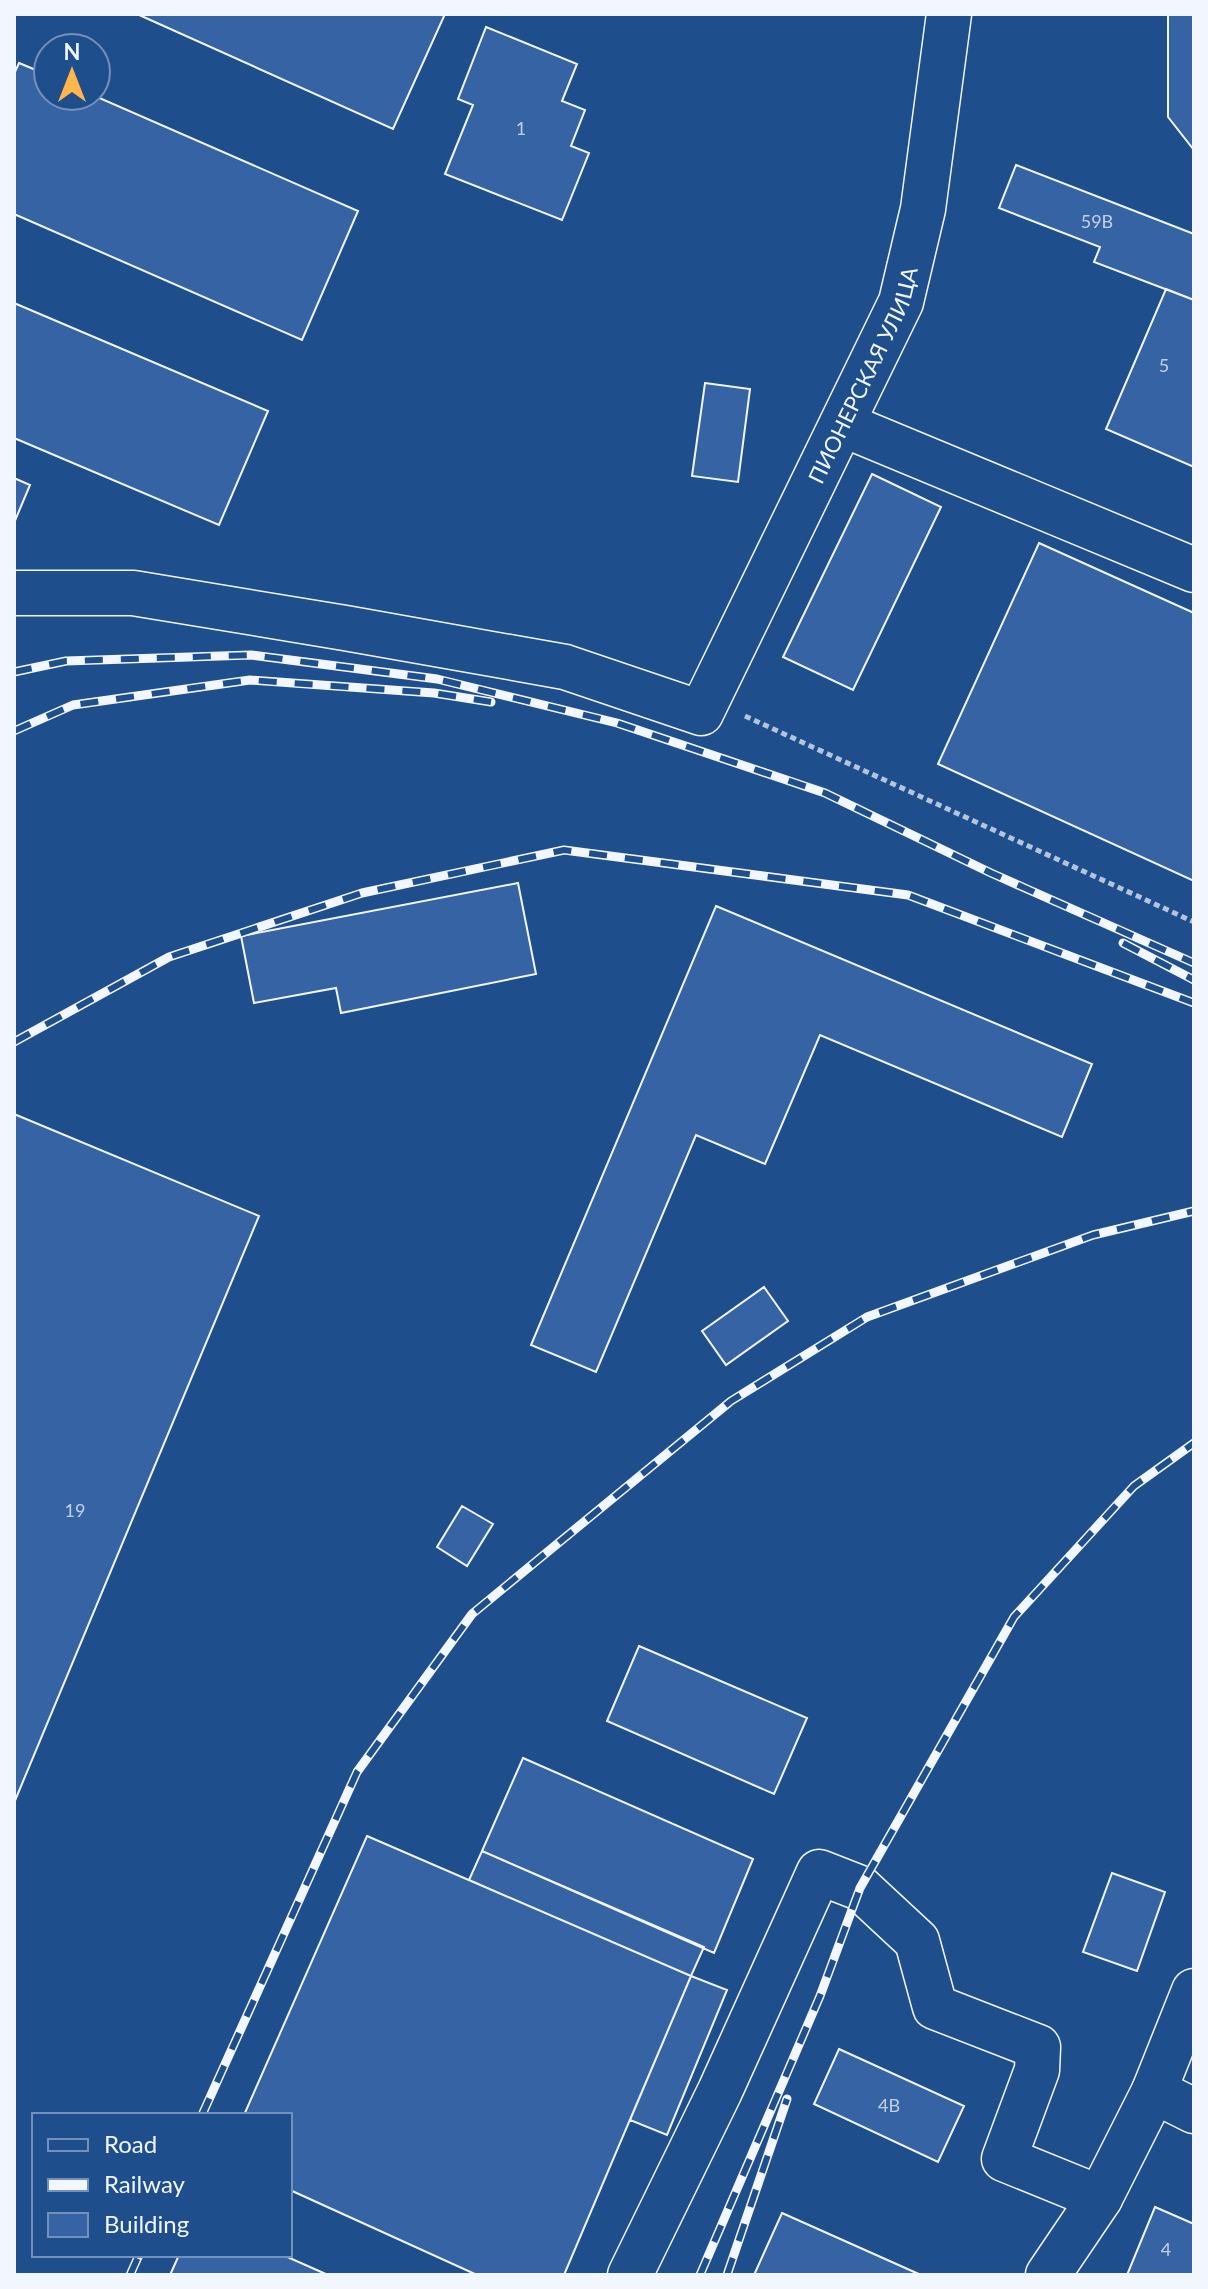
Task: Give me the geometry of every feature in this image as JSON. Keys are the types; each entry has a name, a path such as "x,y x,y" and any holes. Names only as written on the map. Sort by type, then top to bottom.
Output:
{"street":[{"name":"ПИОНЕРСКАЯ УЛИЦА","path":"704,706 901,302 913,260 949,14"},
{"path":"842,424 1194,570"},
{"path":"14,593 133,593 565,667 704,706"},
{"path":"630,2275 720,2091 819,1872 860,1888 917,1941 935,2007 1038,2047 1037,2070 1004,2159 1100,2198"},
{"path":"1048,2275 1100,2198 1154,2091 1194,1991"},
{"path":"1154,2091 1194,2111"}],"path":[{"path":"704,706 1194,922"}],"building":[{"path":"137,14 445,14 393,129"},
{"path":"1168,14 1194,14 1194,150 1168,117"},
{"path":"486,27 577,64 562,101 585,110 571,146 589,153 562,220 445,174 473,105 458,99"},
{"path":"19,63 32,68 32,112 112,112 112,103 358,211 302,340 14,214 14,74"},
{"path":"1016,165 1194,234 1194,300 1094,262 1100,247 999,208"},
{"path":"1166,289 1194,300 1194,467 1106,429"},
{"path":"14,303 268,411 219,525 14,438"},
{"path":"705,383 750,389 738,482 692,476"},
{"path":"872,474 941,507 853,690 783,657"},
{"path":"14,478 30,485 14,523"},
{"path":"1039,543 1194,613 1194,881 938,764"},
{"path":"518,883 536,974 341,1013 336,988 254,1003 241,936"},
{"path":"716,906 1092,1064 1062,1137 820,1035 765,1164 696,1135 596,1372 531,1345"},
{"path":"14,1114 259,1216 14,1803"},
{"path":"764,1287 788,1321 726,1365 702,1331"},
{"path":"462,1506 493,1524 467,1566 437,1547"},
{"path":"639,1646 807,1718 774,1794 607,1721"},
{"path":"523,1758 753,1859 714,1953 482,1851"},
{"path":"367,1836 691,1976 564,2275 477,2275 292,2191 292,2113 245,2113"},
{"path":"482,1851 704,1947 691,1976 469,1880"},
{"path":"1112,1873 1165,1892 1137,1971 1083,1952"},
{"path":"691,1976 727,1990 667,2135 630,2120"},
{"path":"839,2049 964,2106 938,2162 814,2104"},
{"path":"1155,2207 1194,2224 1194,2275 1127,2275"},
{"path":"782,2213 921,2275 754,2275"},
{"path":"178,2257 288,2257 328,2275 170,2275"}],"railway":[{"path":"14,672 66,661 251,655 437,679 617,723 825,793 991,873 1194,963"},
{"path":"14,731 73,705 250,680 434,693 491,702"},
{"path":"14,1042 169,957 362,893 564,850 908,895 1194,1003"},
{"path":"1123,943 1194,980"},
{"path":"203,2113 357,1772 472,1614 731,1401 867,1317 1093,1235 1194,1211"},
{"path":"700,2275 820,1996 860,1888 1014,1617 1134,1486 1194,1443"},
{"path":"727,2275 787,2099"},
{"path":"130,2275 138,2257"}]}
